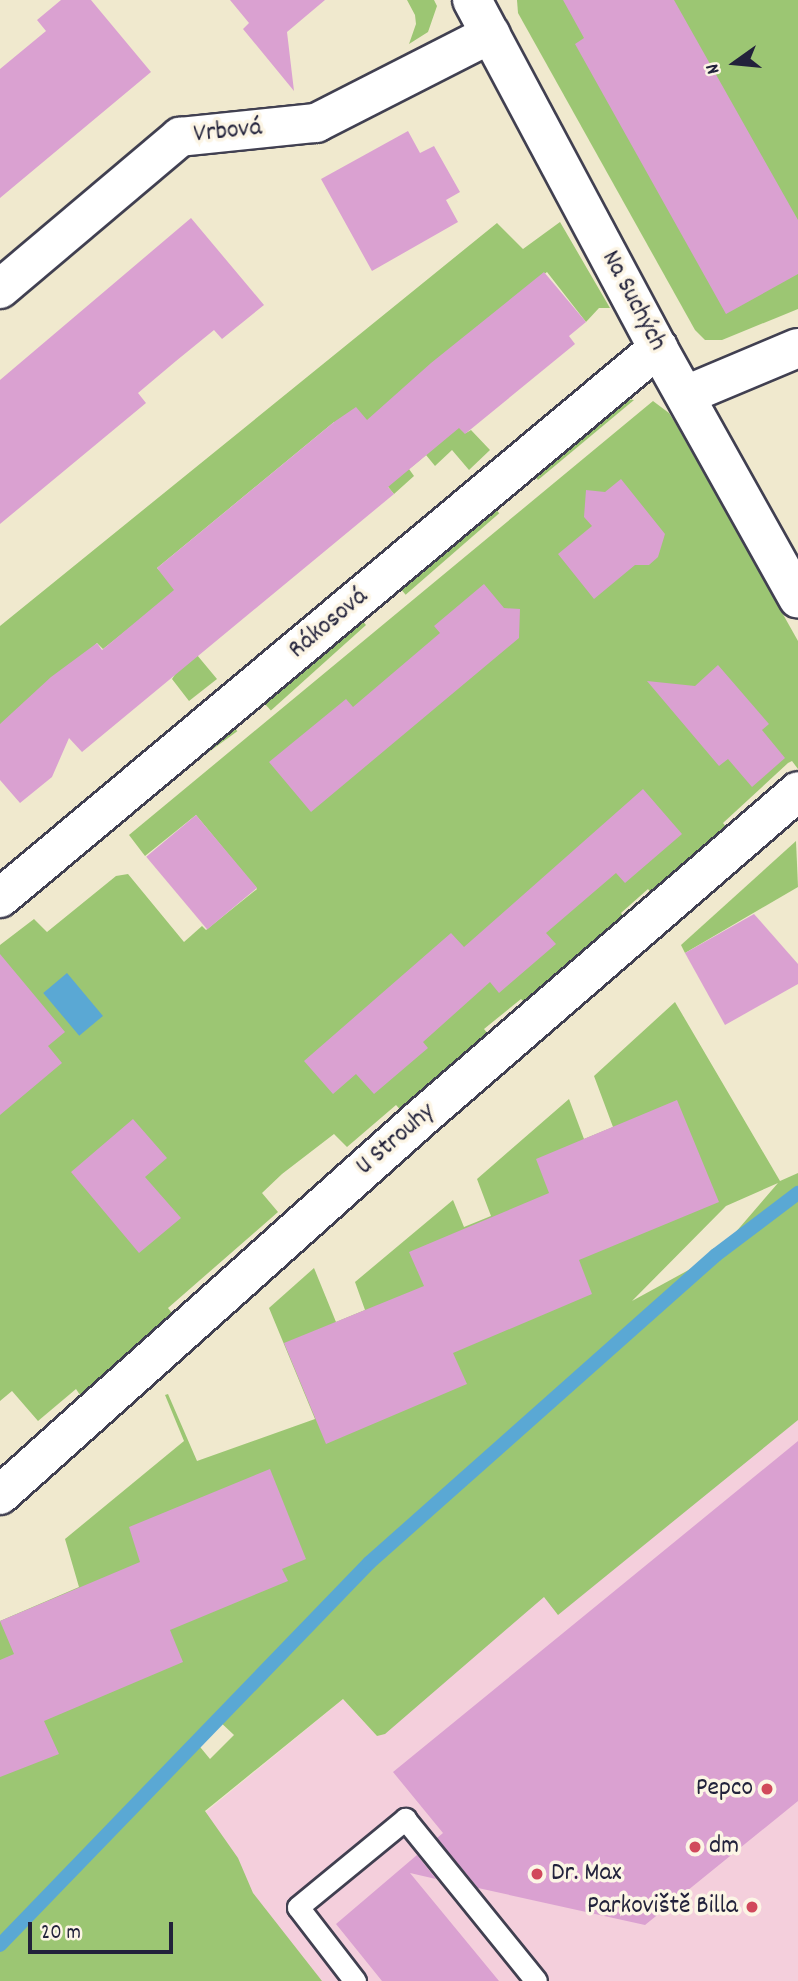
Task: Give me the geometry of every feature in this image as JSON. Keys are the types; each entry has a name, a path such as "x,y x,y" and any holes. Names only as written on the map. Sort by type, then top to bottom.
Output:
{"street":[{"name":"Na Suchých","path":"472,0 658,348 798,599"},
{"name":"Vrbová","path":"0,289 180,136 316,123 491,34"},
{"name":"Rákosová","path":"0,898 658,348"},
{"path":"686,395 798,348"},
{"name":"U Strouhy","path":"0,1495 411,1127 798,791"}],"lane":[{"path":"355,1981 298,1907 405,1819 536,1981"}],"shaded area":[{"path":"798,1380 798,1981 0,1981 343,1699 377,1736"}],"green space":[{"path":"407,0 434,0 437,6 428,32 409,44 416,24 415,15"},
{"path":"517,0 798,0 798,309 722,340 705,340 695,330 518,13"},
{"path":"560,222 610,308 599,308 586,322 547,272 511,300 461,425 466,433 471,430 490,450 469,470 452,450 435,466 426,455 409,469 414,476 394,494 334,422 157,568 177,590 157,607 217,679 189,701 172,679 176,673 137,622 103,649 97,643 0,734 0,626 497,223 523,249"},
{"path":"627,399 634,400 538,480 531,472"},
{"path":"653,401 669,413 676,424 798,641 798,769 792,761 788,763 723,823 730,832 655,898 648,889 621,913 627,922 530,1007 521,999 484,1029 493,1040 405,1115 396,1105 347,1147 334,1134 282,1174 262,1193 278,1212 168,1308 175,1317 82,1398 76,1389 38,1421 12,1391 0,1401 0,945 34,919 47,932 116,876 128,874 184,942 202,926 206,930 257,889 196,815 145,856 129,835"},
{"path":"492,505 499,513 406,595 398,586"},
{"path":"358,616 366,625 271,711 263,702"},
{"path":"232,724 237,731 158,789 153,782"},
{"path":"796,841 798,887 685,953 681,945"},
{"path":"675,1002 780,1181 798,1173 798,1420 558,1615 544,1597 385,1734 377,1736 343,1699 205,1811 238,1858 253,1893 322,1981 0,1981 0,1621 79,1587 65,1539 184,1441 165,1395 168,1394 197,1461 315,1419 269,1308 314,1268 336,1322 365,1310 355,1282 453,1200 464,1227 491,1216 477,1179 569,1099 584,1139 613,1127 594,1076","holes":["778,1183 716,1255 632,1301 726,1206","217,1719 234,1735 210,1759 196,1742"]}],"water":[{"path":"67,973 103,1016 79,1036 43,993"}],"building":[{"path":"61,0 91,0 151,72 0,198 0,69 46,31 37,20"},
{"path":"230,0 325,0 287,32 294,91 243,29 249,23"},
{"path":"563,0 674,0 798,220 798,274 726,314 575,44 584,38"},
{"path":"408,131 420,153 434,146 460,192 446,200 458,222 372,271 321,179"},
{"path":"191,218 264,305 222,339 214,330 176,361 138,393 146,403 0,524 0,380"},
{"path":"544,272 586,322 569,336 575,344 465,434 459,428 388,487 394,494 82,752 69,738 52,777 20,803 0,780 0,724 51,677 97,643 102,650 174,590 157,568 334,422 356,407 367,420 431,363"},
{"path":"621,479 665,534 658,557 649,565 635,565 594,599 558,554 592,526 584,517 586,490 605,492"},
{"path":"484,584 504,608 520,609 519,638 311,812 269,762 346,699 353,707 440,633 434,626"},
{"path":"718,665 769,724 762,730 785,758 752,787 728,759 719,766 647,681 695,686"},
{"path":"643,789 682,834 625,883 616,873 546,933 556,944 499,993 490,982 423,1042 428,1048 374,1094 356,1074 333,1094 304,1061 451,933 464,947"},
{"path":"196,815 257,888 207,930 146,857"},
{"path":"754,914 798,964 798,984 725,1025 685,953"},
{"path":"0,954 65,1032 48,1046 62,1063 0,1115"},
{"path":"677,1100 719,1202 579,1260 592,1294 453,1353 467,1384 326,1444 284,1343 424,1286 409,1252 549,1193 536,1159"},
{"path":"133,1119 167,1158 145,1177 181,1218 139,1253 71,1172"},
{"path":"798,1441 798,1801 645,1925 478,1888 437,1838 443,1833 393,1772"},
{"path":"270,1469 306,1559 282,1569 288,1581 170,1630 183,1662 44,1721 59,1754 0,1777 0,1660 14,1654 0,1621 140,1562 129,1527"},
{"path":"417,1855 436,1879 410,1873 499,1981 382,1981 336,1924"}],"waterway":[{"path":"0,1945 369,1563 716,1255 798,1193"}],"place":[{"name":"Pepco","path":"767,1789"},
{"name":"dm","path":"695,1847"},
{"name":"Dr. Max","path":"537,1874"},
{"name":"Parkoviště Billa","path":"752,1907"}]}
